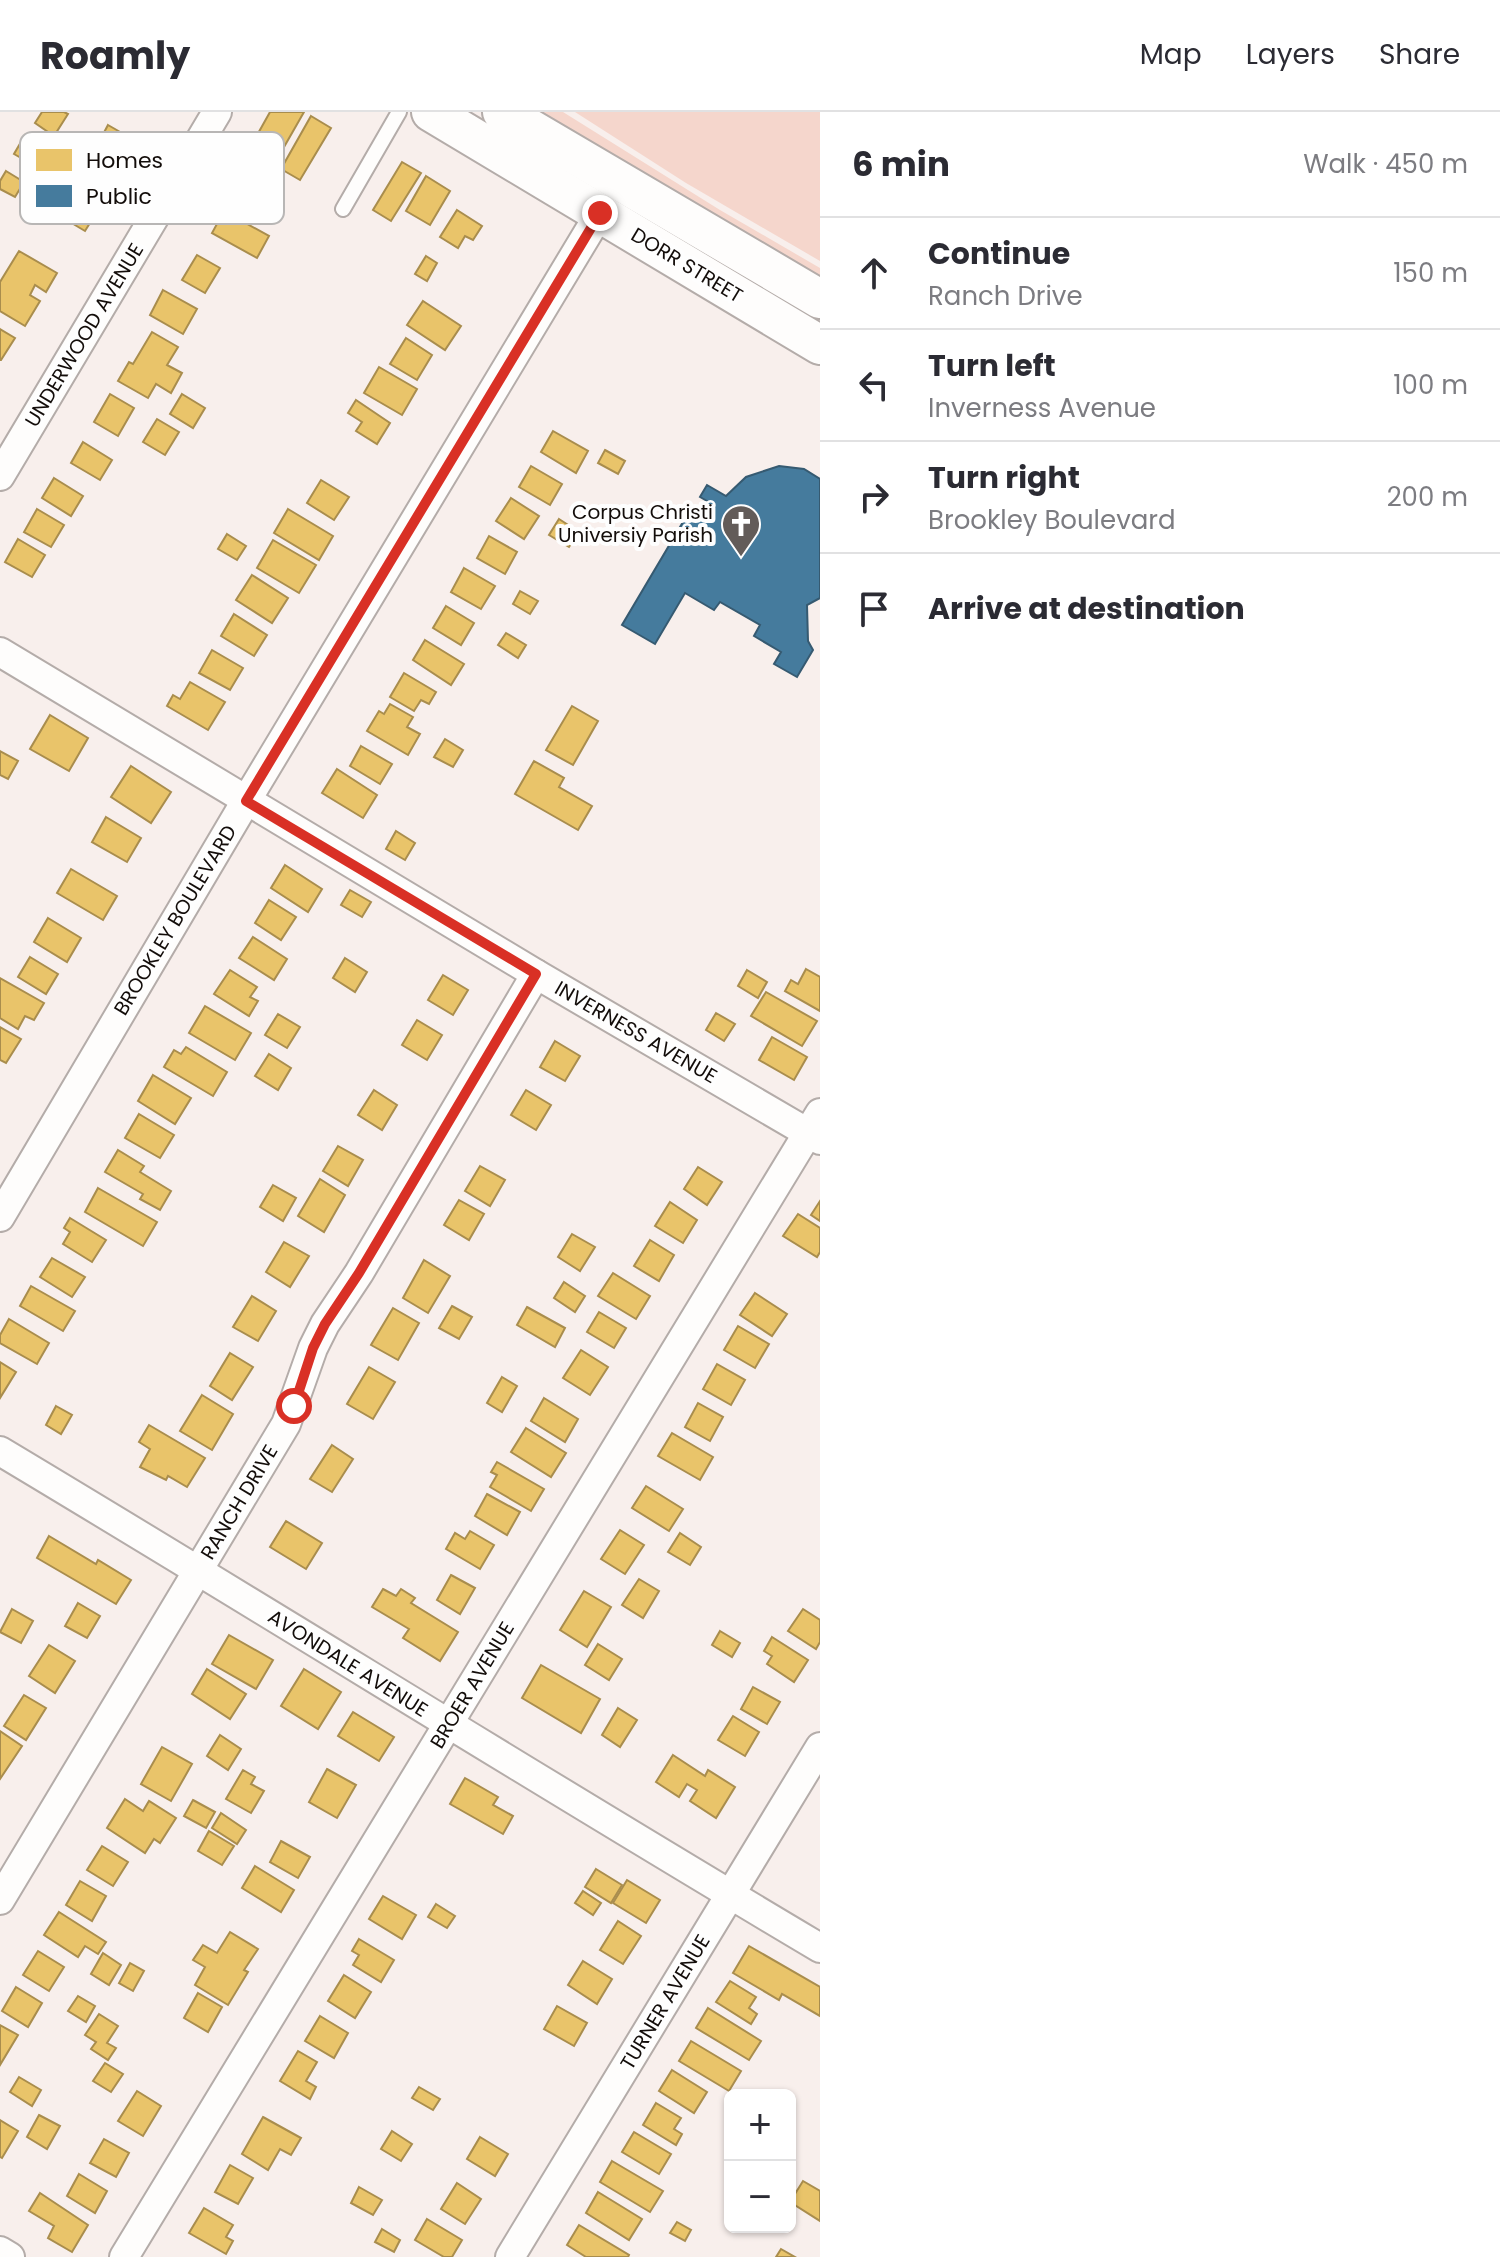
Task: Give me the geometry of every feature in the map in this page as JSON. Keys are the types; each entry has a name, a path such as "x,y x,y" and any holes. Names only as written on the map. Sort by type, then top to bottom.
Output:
{"main road":[{"name":"DORR STREET","path":"431,112 820,345"},
{"name":"DORR STREET","path":"502,112 820,299"}],"street":[{"name":"UNDERWOOD AVENUE","path":"205,132 217,112"},
{"name":"BROOKLEY BOULEVARD","path":"0,1217 600,213"},
{"name":"UNDERWOOD AVENUE","path":"0,476 150,224"},
{"name":"INVERNESS AVENUE","path":"0,652 536,974 816,1128"},
{"name":"RANCH DRIVE","path":"0,1900 286,1424 313,1348 325,1324 359,1273 536,974"},
{"name":"BROER AVENUE","path":"124,2257 447,1725 816,1128"},
{"name":"AVONDALE AVENUE","path":"0,1451 447,1725 820,1948"},
{"name":"TURNER AVENUE","path":"510,2257 820,1747"},
{"path":"0,2251 10,2257"}],"lane":[{"path":"343,209 399,112"}],"shaded area":[{"path":"529,112 563,112 820,268 820,286"},
{"path":"575,112 820,112 820,261 686,183"}],"building: Homes":[{"path":"42,112 68,114 57,132 48,132 35,123"},
{"path":"270,112 304,112 284,147 284,132 259,132"},
{"path":"311,116 331,128 300,180 284,171 284,164"},
{"path":"108,125 120,132 104,132"},
{"path":"20,144 20,157 14,154"},
{"path":"402,162 421,173 391,221 373,210"},
{"path":"6,171 20,180 20,189 15,197 0,189 0,181"},
{"path":"426,176 450,191 430,225 406,211"},
{"path":"457,210 482,226 473,240 465,236 458,248 440,237"},
{"path":"73,224 89,224 85,231"},
{"path":"217,224 247,224 269,236 257,258 212,233"},
{"path":"19,251 57,273 46,292 35,285 30,295 40,301 25,326 0,311 0,282"},
{"path":"197,255 220,268 205,293 182,280"},
{"path":"426,256 437,263 427,281 415,274"},
{"path":"163,290 197,309 183,334 150,315"},
{"path":"423,301 461,326 445,350 407,325"},
{"path":"0,329 15,338 1,360 0,360"},
{"path":"152,332 178,347 167,365 182,373 171,393 156,384 148,398 118,381 129,362 133,364"},
{"path":"406,338 432,355 417,380 390,364"},
{"path":"379,367 417,389 402,415 364,393"},
{"path":"110,394 134,408 118,436 94,422"},
{"path":"182,394 205,408 193,428 170,414"},
{"path":"356,400 390,423 377,444 356,431 362,422 348,413"},
{"path":"157,419 179,432 165,455 143,442"},
{"path":"553,431 588,451 576,473 541,452"},
{"path":"83,442 112,460 100,480 71,463"},
{"path":"605,450 625,461 618,474 598,463"},
{"path":"531,466 562,484 550,505 519,487"},
{"path":"54,478 83,496 71,516 42,498"},
{"path":"321,480 349,497 334,520 307,503"},
{"path":"511,498 539,516 524,539 496,521"},
{"path":"37,509 64,525 51,547 24,532"},
{"path":"288,509 333,536 319,560 274,533"},
{"path":"559,519 579,532 569,547 549,535"},
{"path":"227,534 246,546 237,560 218,549"},
{"path":"489,536 517,552 505,574 477,558"},
{"path":"18,539 45,555 32,577 5,562"},
{"path":"273,540 316,565 299,593 257,568"},
{"path":"464,568 495,586 481,609 451,592"},
{"path":"252,575 288,598 272,623 236,600"},
{"path":"520,591 538,601 530,614 513,604"},
{"path":"446,606 474,623 461,645 433,628"},
{"path":"234,614 267,635 254,656 221,636"},
{"path":"506,633 526,645 518,658 498,645"},
{"path":"425,640 464,664 451,685 413,660"},
{"path":"212,650 243,668 230,690 199,673"},
{"path":"404,673 436,692 429,704 421,700 414,711 390,697"},
{"path":"190,682 225,702 208,730 167,706 173,695 180,699"},
{"path":"390,704 413,717 407,727 420,734 408,755 367,731 379,711 384,714"},
{"path":"572,706 598,721 573,765 546,750"},
{"path":"50,715 88,738 69,771 30,749"},
{"path":"445,739 463,750 453,767 434,757"},
{"path":"361,746 392,764 380,784 350,766"},
{"path":"0,751 18,761 8,779 0,775"},
{"path":"534,761 564,778 559,787 592,806 578,830 515,794"},
{"path":"131,766 171,792 151,823 111,797"},
{"path":"337,769 377,795 363,818 322,793"},
{"path":"106,817 141,838 127,862 92,842"},
{"path":"396,831 415,843 405,860 386,849"},
{"path":"285,865 322,889 308,912 271,888"},
{"path":"71,869 117,896 103,920 57,893"},
{"path":"350,890 371,902 362,917 341,905"},
{"path":"269,900 296,917 281,940 255,923"},
{"path":"48,918 81,938 67,962 34,942"},
{"path":"253,937 287,959 274,980 239,958"},
{"path":"30,957 58,974 46,994 18,977"},
{"path":"345,958 367,972 355,992 333,978"},
{"path":"806,969 820,977 820,1011 785,991 791,980 798,984"},
{"path":"230,970 257,987 250,997 258,1001 249,1016 214,994"},
{"path":"747,970 767,982 758,998 738,986"},
{"path":"443,975 468,990 453,1015 428,1000"},
{"path":"0,978 44,1003 34,1020 25,1016 18,1029 0,1018"},
{"path":"766,992 817,1021 802,1046 751,1016"},
{"path":"205,1006 251,1033 235,1060 189,1033"},
{"path":"716,1013 735,1024 724,1041 706,1030"},
{"path":"278,1014 300,1027 287,1048 265,1035"},
{"path":"417,1020 442,1035 427,1060 402,1045"},
{"path":"0,1027 21,1039 6,1063 0,1060"},
{"path":"772,1037 807,1057 794,1080 759,1060"},
{"path":"555,1041 580,1056 565,1081 540,1067"},
{"path":"186,1047 227,1072 213,1096 164,1067 174,1050 181,1054"},
{"path":"269,1054 291,1068 278,1090 255,1076"},
{"path":"153,1075 191,1098 175,1124 138,1101"},
{"path":"374,1090 397,1105 382,1130 358,1115"},
{"path":"526,1090 551,1105 536,1130 511,1115"},
{"path":"139,1114 174,1135 160,1158 125,1138"},
{"path":"338,1146 363,1160 348,1186 323,1171"},
{"path":"118,1150 144,1166 140,1172 171,1191 160,1210 140,1199 143,1194 105,1172"},
{"path":"480,1166 505,1180 490,1206 465,1191"},
{"path":"698,1167 722,1182 707,1205 684,1189"},
{"path":"320,1179 345,1195 324,1232 298,1216"},
{"path":"273,1185 296,1198 283,1221 260,1207"},
{"path":"98,1188 157,1222 143,1246 85,1212"},
{"path":"459,1200 484,1214 469,1240 444,1225"},
{"path":"820,1201 820,1221 811,1215"},
{"path":"670,1202 697,1220 683,1243 655,1226"},
{"path":"798,1214 820,1228 820,1252 817,1257 783,1236"},
{"path":"70,1218 106,1240 92,1262 63,1244 70,1232 64,1228"},
{"path":"572,1234 595,1247 580,1271 558,1257"},
{"path":"650,1240 674,1255 659,1281 634,1266"},
{"path":"284,1242 309,1256 290,1287 266,1272"},
{"path":"52,1258 85,1277 72,1297 40,1277"},
{"path":"424,1260 450,1276 428,1313 403,1298"},
{"path":"613,1273 650,1296 636,1319 598,1296"},
{"path":"564,1282 585,1296 575,1312 554,1298"},
{"path":"31,1286 75,1311 63,1331 20,1306"},
{"path":"755,1293 787,1314 772,1336 740,1315"},
{"path":"252,1296 276,1311 258,1341 233,1327"},
{"path":"452,1306 472,1317 459,1339 439,1328"},
{"path":"527,1307 565,1328 555,1347 517,1325"},
{"path":"393,1308 419,1323 398,1360 371,1345"},
{"path":"599,1312 626,1328 614,1348 587,1332"},
{"path":"9,1319 49,1343 37,1364 0,1343 0,1335"},
{"path":"738,1326 769,1344 755,1368 724,1350"},
{"path":"581,1350 608,1367 590,1395 563,1378"},
{"path":"230,1353 253,1367 232,1400 210,1386"},
{"path":"0,1362 16,1372 0,1398"},
{"path":"717,1364 745,1380 731,1405 703,1389"},
{"path":"369,1367 395,1382 373,1419 347,1404"},
{"path":"502,1377 517,1386 502,1412 487,1403"},
{"path":"202,1395 233,1414 212,1450 180,1431"},
{"path":"544,1398 578,1419 565,1442 531,1421"},
{"path":"698,1403 723,1417 710,1441 685,1427"},
{"path":"56,1406 72,1415 61,1434 46,1425"},
{"path":"149,1425 205,1458 187,1487 168,1476 166,1480 140,1467 150,1449 139,1442"},
{"path":"526,1428 566,1453 551,1477 511,1452"},
{"path":"672,1433 713,1457 700,1480 658,1456"},
{"path":"332,1445 353,1459 332,1492 310,1479"},
{"path":"497,1462 544,1489 531,1511 490,1487 497,1475 491,1472"},
{"path":"646,1486 683,1509 669,1531 632,1508"},
{"path":"487,1494 520,1512 507,1535 475,1516"},
{"path":"286,1521 322,1543 306,1569 270,1547"},
{"path":"620,1530 644,1545 625,1574 601,1559"},
{"path":"470,1531 494,1545 480,1569 446,1549 455,1533 465,1539"},
{"path":"680,1533 701,1547 690,1565 668,1552"},
{"path":"49,1536 96,1564 98,1560 131,1580 116,1604 37,1558"},
{"path":"451,1575 475,1588 460,1614 437,1600"},
{"path":"639,1579 659,1591 643,1618 622,1605"},
{"path":"383,1589 396,1596 401,1589 415,1598 411,1603 458,1632 440,1661 403,1638 409,1629 372,1607"},
{"path":"584,1591 611,1607 587,1647 560,1630"},
{"path":"78,1603 100,1616 87,1638 65,1626"},
{"path":"12,1609 33,1621 21,1643 0,1632"},
{"path":"803,1609 820,1620 820,1642 816,1649 788,1631"},
{"path":"720,1631 740,1643 732,1657 712,1645"},
{"path":"229,1635 273,1660 256,1689 212,1664"},
{"path":"772,1637 808,1660 794,1682 767,1664 772,1656 764,1651"},
{"path":"598,1644 622,1659 609,1680 585,1665"},
{"path":"49,1645 75,1661 55,1693 29,1676"},
{"path":"541,1665 600,1699 581,1733 522,1698"},
{"path":"207,1669 246,1694 230,1719 192,1694"},
{"path":"304,1669 341,1692 318,1729 281,1706"},
{"path":"753,1687 780,1702 767,1724 741,1709"},
{"path":"24,1695 46,1708 26,1740 4,1726"},
{"path":"618,1708 637,1720 620,1747 602,1735"},
{"path":"353,1712 394,1737 379,1761 338,1736"},
{"path":"733,1716 759,1732 745,1756 718,1740"},
{"path":"0,1731 22,1746 0,1779"},
{"path":"220,1735 241,1749 228,1770 207,1756"},
{"path":"162,1747 192,1764 171,1801 141,1784"},
{"path":"673,1755 705,1776 708,1770 735,1787 716,1818 690,1801 697,1790 687,1784 679,1797 656,1782"},
{"path":"327,1769 356,1785 337,1818 309,1802"},
{"path":"243,1770 255,1777 251,1784 264,1791 251,1813 226,1799"},
{"path":"465,1778 498,1797 493,1805 513,1816 503,1834 450,1804"},
{"path":"125,1799 143,1811 149,1801 176,1818 160,1843 154,1839 145,1853 107,1828"},
{"path":"193,1800 215,1812 206,1828 184,1816"},
{"path":"221,1813 246,1830 237,1844 212,1828"},
{"path":"209,1831 234,1846 222,1865 198,1851"},
{"path":"281,1841 310,1857 298,1878 270,1862"},
{"path":"102,1846 128,1862 113,1886 87,1870"},
{"path":"255,1866 294,1890 281,1912 242,1888"},
{"path":"596,1869 622,1885 611,1903 585,1887"},
{"path":"627,1880 660,1900 646,1923 613,1903"},
{"path":"80,1881 106,1896 92,1921 66,1905"},
{"path":"583,1891 601,1903 593,1915 575,1903"},
{"path":"383,1896 416,1915 402,1939 369,1919"},
{"path":"436,1904 455,1916 447,1928 428,1917"},
{"path":"59,1912 106,1942 98,1954 85,1946 78,1957 44,1935"},
{"path":"618,1921 641,1936 623,1964 600,1950"},
{"path":"230,1932 258,1949 244,1970 248,1972 228,2005 195,1985 205,1967 193,1960 203,1945 217,1953"},
{"path":"359,1939 394,1960 381,1982 353,1965 359,1955 352,1951"},
{"path":"749,1946 820,1987 820,2016 782,1994 779,2000 733,1973"},
{"path":"38,1951 64,1967 49,1991 23,1975"},
{"path":"103,1953 121,1965 109,1985 91,1974"},
{"path":"583,1961 612,1979 597,2004 568,1985"},
{"path":"130,1963 144,1971 133,1991 119,1983"},
{"path":"344,1975 371,1992 355,2018 328,2001"},
{"path":"730,1981 756,1997 749,2008 757,2014 751,2024 716,2002"},
{"path":"16,1987 42,2003 28,2027 2,2011"},
{"path":"198,1993 222,2007 208,2032 184,2018"},
{"path":"78,1996 95,2006 86,2022 68,2011"},
{"path":"557,2006 587,2023 574,2046 544,2029"},
{"path":"708,2008 761,2041 749,2060 696,2028"},
{"path":"99,2014 118,2026 107,2043 116,2048 108,2060 91,2049 96,2042 85,2035"},
{"path":"320,2016 348,2033 334,2058 305,2041"},
{"path":"0,2025 18,2035 0,2065"},
{"path":"691,2041 741,2071 730,2089 726,2089 679,2061"},
{"path":"298,2051 317,2062 306,2081 316,2087 310,2099 280,2081"},
{"path":"105,2063 123,2074 111,2092 93,2081"},
{"path":"672,2070 707,2092 694,2113 659,2091"},
{"path":"19,2077 41,2090 32,2106 10,2092"},
{"path":"419,2087 440,2099 433,2110 412,2098"},
{"path":"137,2091 161,2106 143,2136 118,2121"},
{"path":"656,2103 681,2118 674,2129 682,2134 676,2145 643,2125"},
{"path":"39,2115 60,2126 47,2149 27,2137"},
{"path":"263,2117 301,2138 291,2155 280,2149 268,2170 242,2154"},
{"path":"0,2120 18,2131 2,2158 0,2157"},
{"path":"392,2131 412,2144 401,2161 381,2149"},
{"path":"634,2132 671,2154 659,2174 622,2152"},
{"path":"480,2137 508,2154 495,2176 467,2159"},
{"path":"104,2139 129,2153 116,2177 90,2163"},
{"path":"612,2161 663,2191 650,2212 600,2182"},
{"path":"230,2165 253,2178 238,2204 215,2192"},
{"path":"79,2174 107,2191 95,2213 67,2196"},
{"path":"803,2181 820,2191 820,2221 796,2206 796,2192"},
{"path":"457,2183 481,2199 465,2224 441,2209"},
{"path":"359,2187 382,2200 373,2215 351,2203"},
{"path":"598,2192 642,2219 629,2240 586,2213"},
{"path":"40,2193 88,2225 72,2252 48,2238 54,2226 29,2211"},
{"path":"204,2208 233,2225 226,2237 233,2241 226,2254 189,2233"},
{"path":"427,2219 462,2240 452,2257 444,2257 415,2240"},
{"path":"677,2222 691,2230 685,2241 670,2233"},
{"path":"579,2225 628,2257 586,2257 567,2245"},
{"path":"382,2229 400,2240 394,2252 375,2242"},
{"path":"781,2249 795,2257 776,2257"}],"building: Public":[{"name":"Corpus Christi Universiy Parish","path":"779,466 804,469 820,479 820,598 807,605 808,641 813,650 797,677 774,664 781,652 754,636 760,625 720,602 714,610 685,593 655,644 622,625 686,517 694,522 707,501 700,497 707,485 726,496 746,477"}],"place":[{"name":"Corpus Christi Universiy Parish","path":"741,558"}],"route":[{"path":"294,1406 313,1348 325,1324 359,1273 536,974 246,801 600,213"}]}
